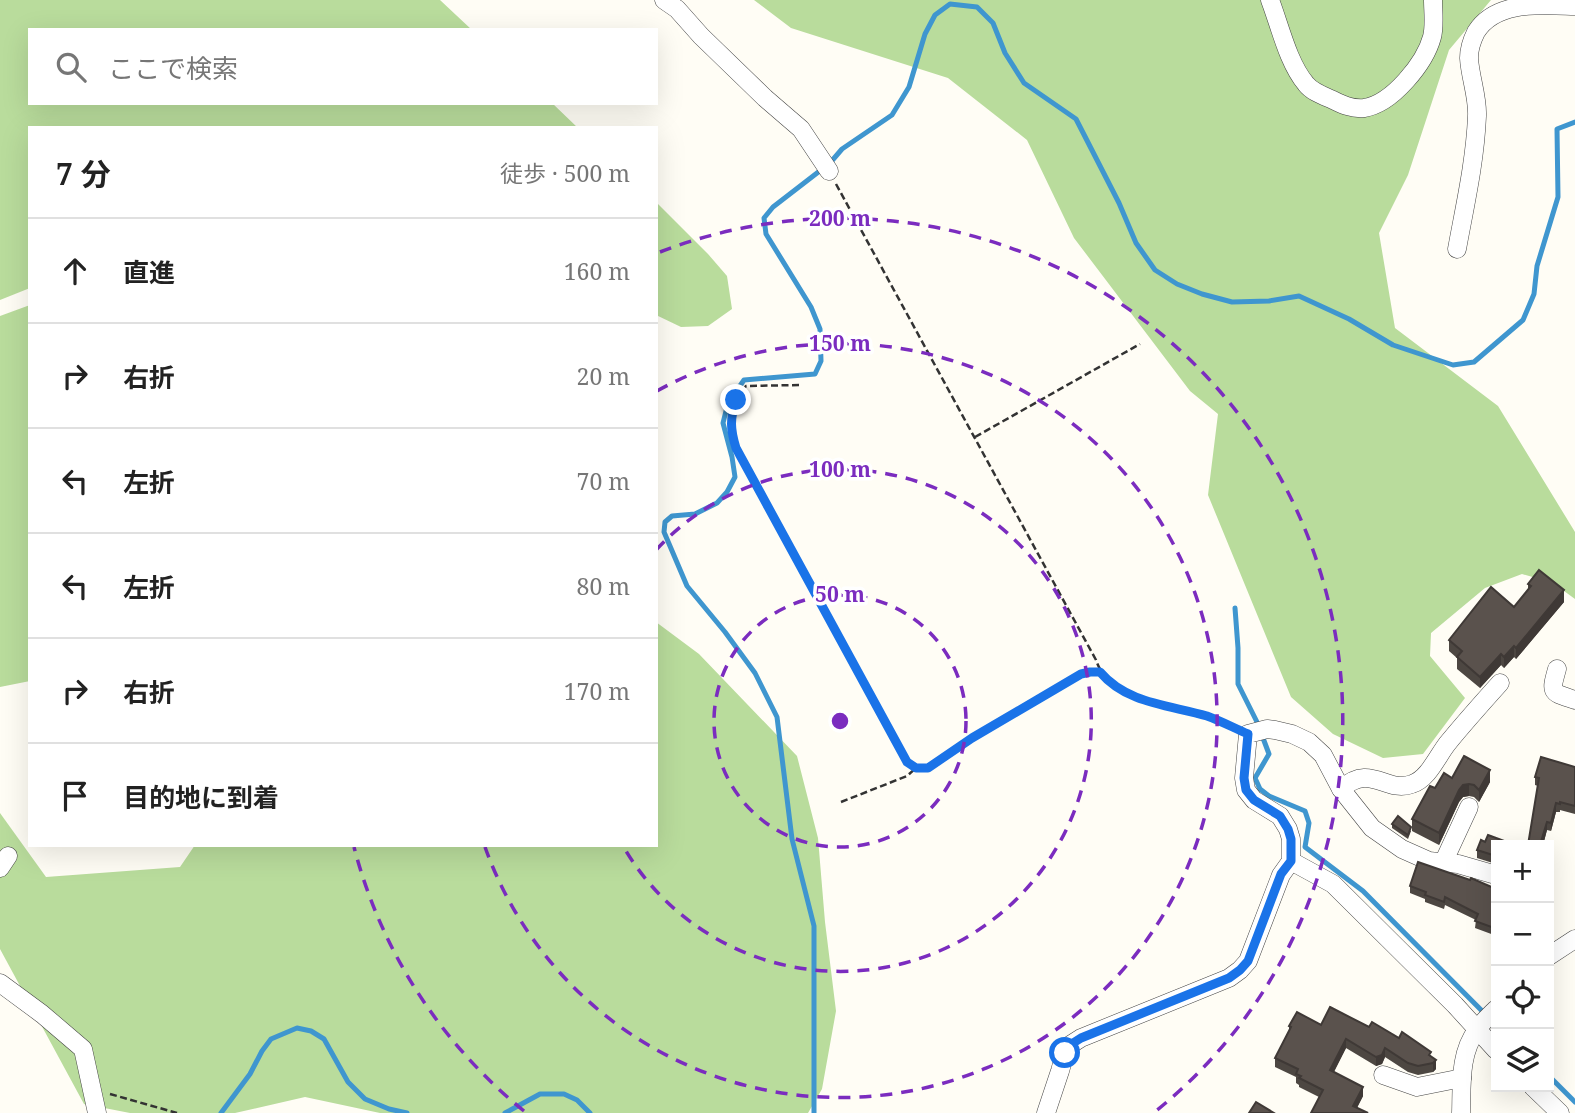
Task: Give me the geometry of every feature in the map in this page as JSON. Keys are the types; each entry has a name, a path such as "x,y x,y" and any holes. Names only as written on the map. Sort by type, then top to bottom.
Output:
{"street":[{"path":"664,0 677,9 765,98 801,129 826,167"},
{"path":"1270,0 1294,65 1307,86 1350,108 1374,106 1394,92 1412,73 1425,56 1433,35 1433,0"},
{"path":"1457,249 1475,151 1477,108 1469,57 1471,42 1482,24 1502,10 1532,6 1575,6"},
{"path":"1557,669 1553,683 1555,694 1575,700"},
{"path":"1341,789 1350,781 1360,778 1404,786 1414,784 1422,778 1500,683"},
{"path":"1046,1113 1070,1045 1081,1038 1229,978 1248,961 1281,874 1291,861 1291,839 1280,816 1254,800 1246,790 1244,778 1257,732 1292,734 1309,742 1322,755 1341,789 1372,828 1402,849 1429,861 1444,861 1491,874"},
{"path":"1444,861 1469,807"},
{"path":"1291,861 1333,884 1455,1005 1488,1018 1470,1042 1465,1056 1461,1113"},
{"path":"0,982 83,1049 97,1113"},
{"path":"1383,1074 1417,1087 1462,1078"},
{"path":"1538,1092 1560,1113"}],"path":[{"path":"826,167 1096,660 1100,672 1107,681 1130,695 1257,732"},
{"path":"975,437 1140,344"},
{"path":"799,385 746,386 736,400 730,416 731,431 736,448 907,762 916,768 928,768 972,738 1081,674 1100,672"},
{"path":"841,802 907,776 916,768"},
{"path":"93,1093 106,1093 177,1113"}],"green space":[{"path":"0,0 440,0 470,28 28,28 28,105 554,105 576,126 28,126 28,289 0,300"},
{"path":"754,0 1491,0 1449,50 1408,175 1379,233 1395,328 1498,406 1575,532 1575,599 1553,583 1522,574 1485,588 1431,633 1430,656 1465,698 1423,754 1383,758 1333,734 1291,697 1208,495 1218,414 1190,391 1074,238 1027,140 948,78 791,28"},
{"path":"658,204 727,276 732,309 708,326 681,327 658,316"},
{"path":"28,306 28,681 0,687 0,316"},
{"path":"658,623 699,654 797,756 818,838 836,1011 822,1089 808,1113 380,1113 305,1097 235,1113 130,1113 84,1104 0,949 0,813 46,877 180,867 194,847 658,847"}],"building":[{"path":"1539,570 1564,590 1516,648 1514,646 1504,657 1501,654 1480,677 1457,657 1462,651 1449,640 1491,587 1514,607 1531,586 1528,584"},
{"path":"1464,756 1490,770 1479,790 1474,785 1463,785 1439,833 1412,819 1430,786 1435,788 1444,773 1452,778"},
{"path":"1541,757 1575,767 1575,806 1556,803 1551,823 1547,822 1542,840 1529,840 1539,778 1535,777"},
{"path":"1398,816 1411,827 1408,835 1392,824"},
{"path":"1488,835 1502,840 1491,840 1491,854 1477,850 1481,840 1485,842"},
{"path":"1418,862 1491,887 1491,927 1475,921 1478,914 1445,897 1444,902 1410,886"},
{"path":"1330,1007 1369,1027 1372,1022 1399,1038 1402,1032 1431,1052 1429,1055 1436,1060 1418,1066 1408,1063 1385,1048 1382,1055 1376,1057 1346,1039 1330,1070 1363,1087 1353,1106 1368,1113 1311,1113 1323,1090 1299,1078 1301,1076 1296,1074 1298,1069 1275,1058 1297,1012 1321,1025"},
{"path":"1256,1102 1274,1113 1249,1113"}],"waterway":[{"path":"814,1113 814,926 792,839 777,717 755,673 687,586 664,532 665,522 672,516 695,514 717,503 735,477 723,423 728,403 744,380 815,374 821,361 820,329 811,307 766,234 764,218 773,207 830,163 842,149 892,115 909,87 925,34 935,15 950,4 977,7 993,23 1005,53 1024,83 1076,119 1119,203 1136,243 1155,270 1177,284 1232,302 1269,301 1299,296 1349,319 1393,345 1453,365 1474,362 1523,320 1534,294 1537,266 1558,197 1557,129 1575,122"},
{"path":"1235,608 1238,684 1269,754 1255,778 1260,789 1269,796 1305,811 1309,823 1305,847 1363,891 1491,1020"},
{"path":"221,1113 250,1074 271,1039 297,1028 311,1031 324,1039 348,1082 365,1099 407,1113"},
{"path":"1554,1081 1575,1102"},
{"path":"505,1113 540,1094 564,1094 577,1100 590,1113"}],"route":[{"path":"736,400 730,416 736,448 907,762 916,768 928,768 972,738 1081,674 1090,672 1100,672 1107,681 1130,695 1208,717 1248,734 1244,778 1246,790 1254,800 1280,816 1291,839 1291,861 1281,874 1248,961 1229,978 1081,1038 1070,1045 1065,1053"}]}
